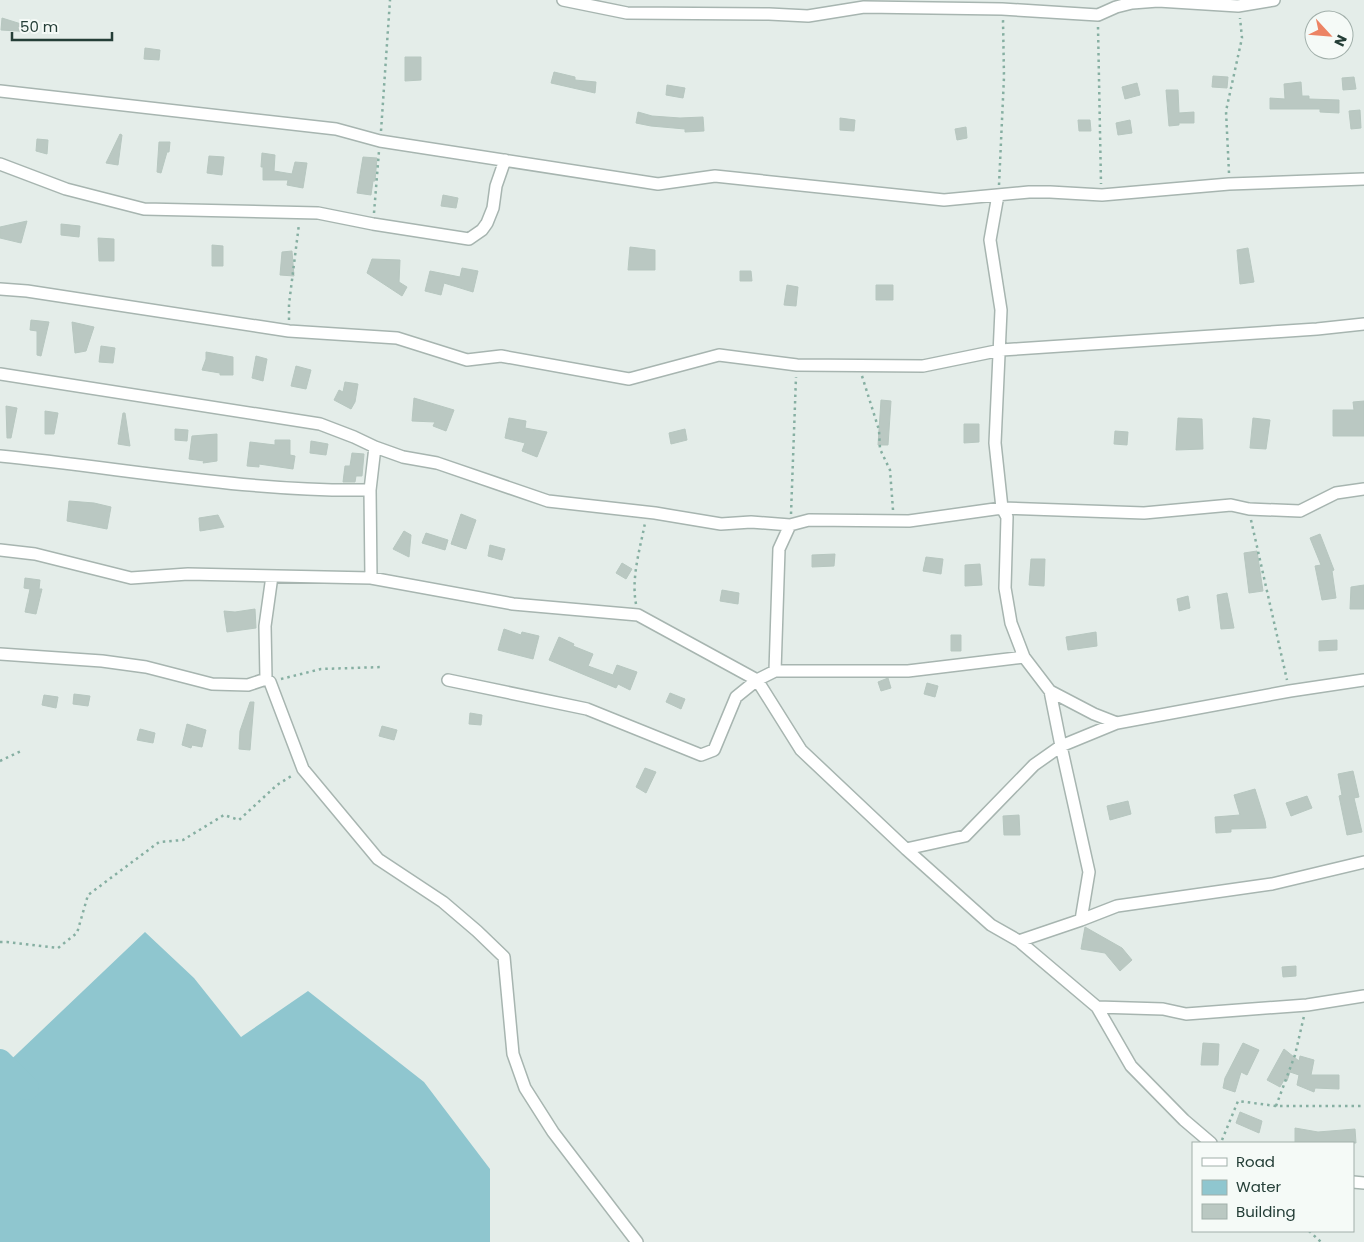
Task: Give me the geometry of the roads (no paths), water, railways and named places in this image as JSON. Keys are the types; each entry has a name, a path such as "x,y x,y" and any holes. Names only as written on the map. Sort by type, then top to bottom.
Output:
{"street":[{"path":"563,0 627,12 808,16 864,8 1002,9 1098,15 1116,7 1132,3 1158,2 1238,6 1274,0"},
{"path":"0,91 336,129 380,141 658,184 715,176 944,200 1050,192 1102,195 1229,184 1364,179"},
{"path":"0,164 66,189 144,209 318,213 373,224 469,238 482,230 488,223 493,208 496,186 505,160"},
{"path":"998,195 990,240 1002,310 995,443 1002,508 1007,518 1005,588 1011,623 1024,658 1050,691 1094,714 1117,723"},
{"path":"0,289 27,291 289,330 397,338 467,360 501,356 629,379 719,355 797,365 923,366 1001,350 1317,330 1364,324"},
{"path":"0,374 320,424 403,457 437,463 548,501 647,512 721,524 751,522 790,525 809,520 908,521 1002,508 1144,513 1231,505 1249,510 1300,511 1336,493 1364,489"},
{"path":"371,578 370,490 375,447"},
{"path":"0,456 65,462 218,482 338,490 370,490"},
{"path":"775,671 779,549 790,525"},
{"path":"0,550 35,554 131,578 188,574 371,578 513,604 638,615 757,680 801,750 906,849 991,925 1019,941 1098,1007 1131,1066 1184,1120 1210,1142"},
{"path":"272,576 265,626 268,680 303,769 378,859 443,902 504,957 513,1054 525,1088 553,1132 637,1242"},
{"path":"0,654 102,661 146,667 212,684 248,685 268,680"},
{"path":"448,680 587,709 701,755 714,750 736,697 757,680 775,671 908,671 1024,658"},
{"path":"906,849 965,836 1034,765 1061,746 1117,723 1290,691 1364,680"},
{"path":"1050,691 1089,872 1081,920"},
{"path":"1019,941 1116,906 1272,884 1364,862"},
{"path":"1098,1007 1163,1009 1186,1014 1307,1004 1364,996"}],"water":[{"path":"145,932 194,978 241,1037 308,991 424,1082 490,1169 490,1242 0,1242 0,1070"}],"waterway":[{"path":"0,1061 27,1088"}]}
